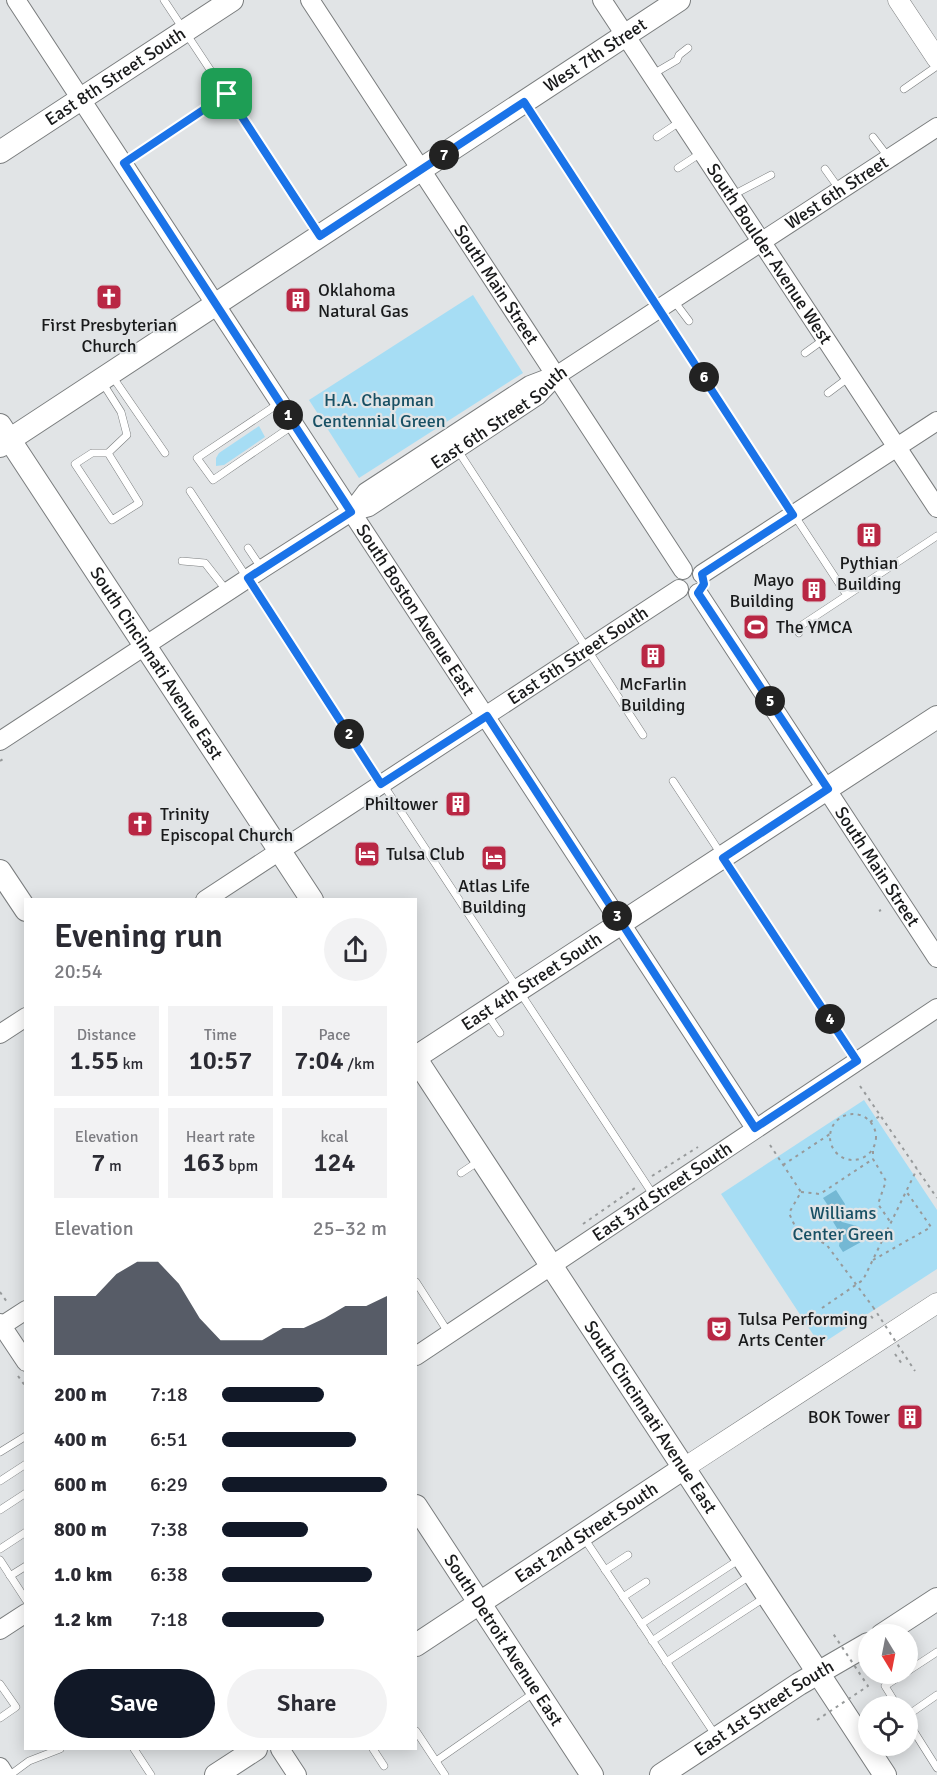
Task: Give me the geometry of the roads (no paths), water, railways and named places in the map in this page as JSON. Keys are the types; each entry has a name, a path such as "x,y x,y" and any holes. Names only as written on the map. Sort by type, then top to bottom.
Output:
{"main road":[{"name":"East 8th Street South","path":"0,152 232,0"},
{"name":"West 7th Street","path":"3,437 106,377 679,0"},
{"path":"898,0 937,58"},
{"name":"South Cincinnati Avenue East","path":"3,437 145,646 311,898"},
{"name":"East 4th Street South","path":"417,1057 937,717"},
{"path":"0,871 24,907"},
{"name":"South Cincinnati Avenue East","path":"417,1060 885,1775"},
{"name":"East 2nd Street South","path":"417,1644 937,1303"},
{"name":"South Detroit Avenue East","path":"417,1508 592,1775"},
{"path":"899,1624 937,1599"},
{"name":"East 1st Street South","path":"661,1775 858,1650"},
{"path":"216,1775 254,1750"}],"street":[{"name":"South Boston Avenue East","path":"16,0 755,1128"},
{"name":"South Main Street","path":"310,0 683,570"},
{"name":"South Boulder Avenue West","path":"602,0 937,508"},
{"name":"West 6th Street","path":"556,376 937,127"},
{"name":"East 6th Street South","path":"0,741 351,512 369,507 530,385 556,376"},
{"path":"702,574 937,421"},
{"path":"693,568 702,574 704,584 698,593 687,595 679,589 677,578 683,570 693,568"},
{"name":"East 5th Street South","path":"208,898 679,589"},
{"name":"South Main Street","path":"698,593 937,958"},
{"name":"East 3rd Street South","path":"417,1355 937,1008"},
{"path":"0,1034 24,1018"},
{"path":"24,1311 1,1325 24,1359"},
{"path":"0,1630 24,1614"},
{"path":"281,1750 297,1775"},
{"path":"0,1767 8,1775"}],"lane":[{"path":"164,0 320,236"},
{"path":"651,75 677,60 679,55 688,48"},
{"path":"904,89 937,66"},
{"path":"124,163 227,94"},
{"path":"524,102 666,304 793,515 844,591"},
{"path":"657,137 681,121"},
{"path":"873,137 889,158"},
{"path":"678,168 702,152"},
{"path":"825,169 840,190"},
{"path":"731,196 771,175"},
{"path":"666,304 689,321"},
{"path":"806,353 825,338"},
{"path":"828,393 850,376"},
{"path":"106,377 165,453"},
{"path":"106,377 126,422 127,435 108,453 92,453 75,464 112,519 139,503 108,453"},
{"path":"280,402 198,458 213,480 295,425"},
{"path":"453,443 643,735"},
{"path":"190,491 255,573 381,784 654,1196"},
{"path":"799,633 796,629 937,536"},
{"path":"249,548 255,573"},
{"path":"182,561 205,563 227,591"},
{"path":"672,781 857,1061"},
{"path":"486,1012 500,1033"},
{"path":"461,1173 482,1159"},
{"path":"417,1284 449,1334"},
{"path":"0,1452 24,1437"},
{"path":"0,1481 24,1465"},
{"path":"0,1510 24,1494"},
{"path":"0,1549 24,1533"},
{"path":"583,1535 717,1738"},
{"path":"605,1570 628,1555"},
{"path":"0,1560 24,1597"},
{"path":"641,1624 748,1565"},
{"path":"652,1641 748,1565"},
{"path":"10,1576 24,1567"},
{"path":"623,1597 646,1582"},
{"path":"666,1662 767,1596"},
{"path":"918,1664 937,1652"},
{"path":"0,1684 16,1707 0,1718"},
{"path":"888,1684 885,1686 891,1696"},
{"path":"436,1761 537,1691"},
{"path":"918,1708 937,1695"},
{"path":"417,1732 445,1775"},
{"path":"918,1738 937,1768"},
{"path":"8,1775 29,1761 57,1750"},
{"path":"135,1750 151,1775"},
{"path":"374,1750 384,1766"}],"place":[{"name":"First Presbyterian Church","path":"109,297"},
{"name":"Oklahoma Natural Gas","path":"298,300"},
{"name":"Pythian Building","path":"869,535"},
{"name":"Mayo Building","path":"814,590"},
{"name":"The YMCA","path":"756,627"},
{"name":"McFarlin Building","path":"653,656"},
{"name":"Philtower","path":"458,804"},
{"name":"Trinity Episcopal Church","path":"140,824"},
{"name":"Tulsa Club","path":"367,854"},
{"name":"Atlas Life Building","path":"494,858"},
{"name":"Tulsa Performing Arts Center","path":"719,1329"},
{"name":"BOK Tower","path":"910,1417"}],"park label":[{"name":"H.A. Chapman Centennial Green","path":"379,410"},
{"name":"Williams Center Green","path":"843,1223"}]}
